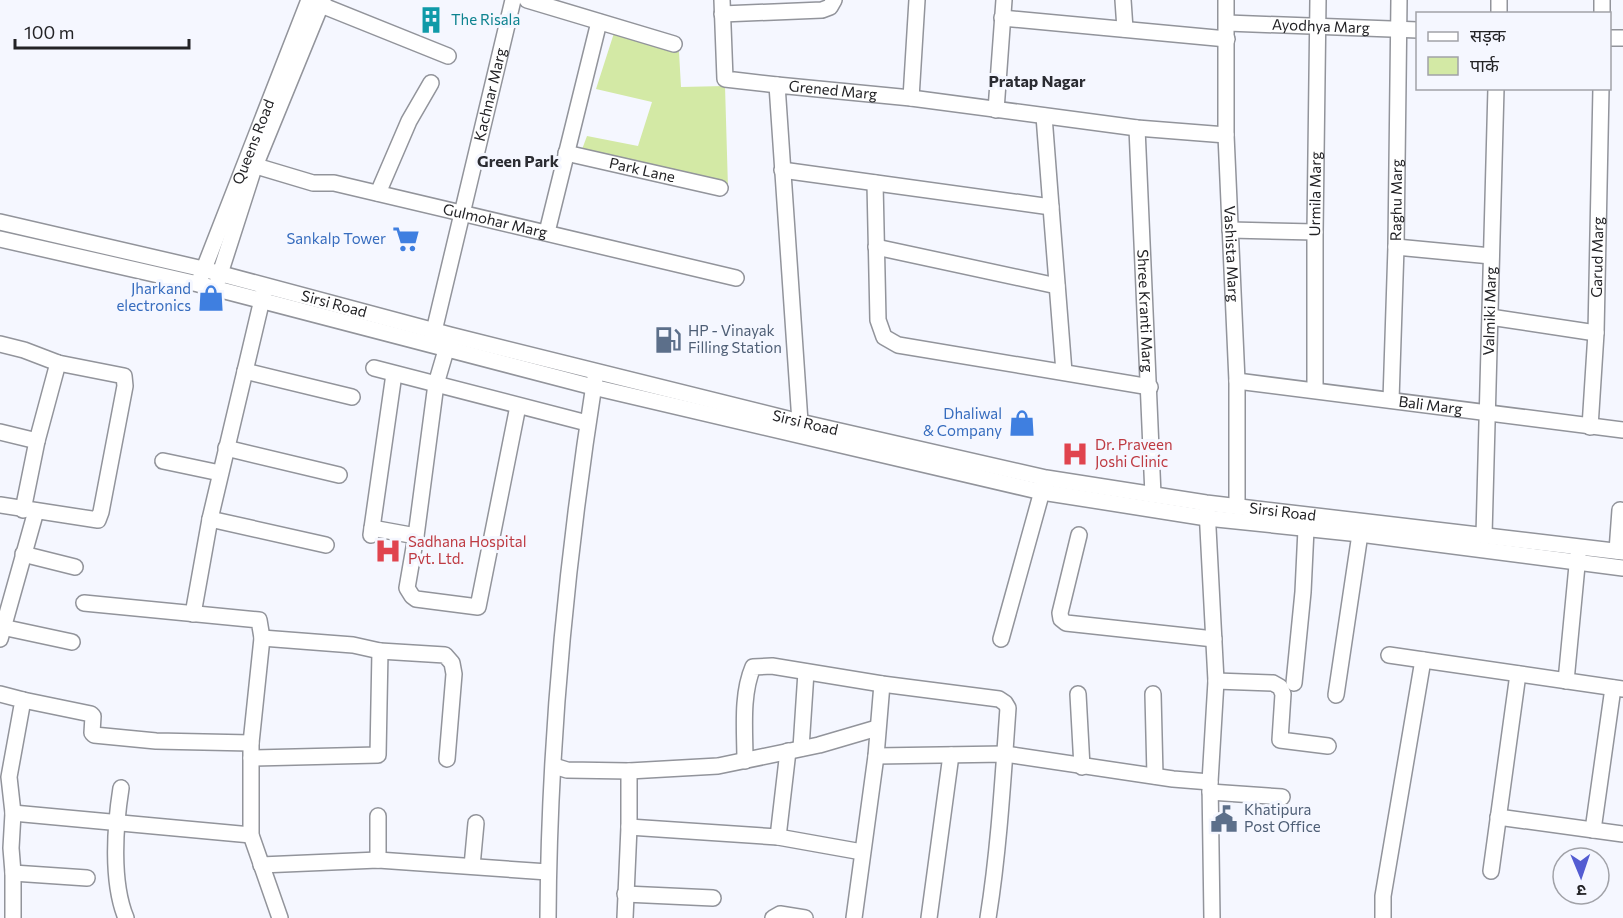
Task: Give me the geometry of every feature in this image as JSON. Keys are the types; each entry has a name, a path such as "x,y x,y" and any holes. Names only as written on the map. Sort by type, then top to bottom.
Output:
{"street":[{"name":"Kachnar Marg","path":"434,331 513,0"},
{"path":"527,0 674,44"},
{"path":"777,85 725,79 722,7 822,10 830,7 834,0"},
{"path":"911,98 917,0"},
{"path":"996,110 1004,0"},
{"path":"1124,0 1125,29"},
{"name":"Vashista Marg","path":"1226,0 1226,135 1237,381 1237,506"},
{"name":"Urmila Marg","path":"1315,389 1318,0"},
{"name":"Raghu Marg","path":"1391,400 1396,247 1399,0"},
{"path":"318,2 448,56"},
{"name":"Queens Road","path":"215,289 255,166 318,2"},
{"name":"Queens Road","path":"198,284 318,2"},
{"path":"1002,18 1227,39"},
{"path":"547,232 599,22"},
{"name":"Ayodhya Marg","path":"1227,23 1416,30"},
{"path":"378,193 409,121 431,83"},
{"name":"Grened Marg","path":"800,422 777,85 911,98 1137,128 1226,135"},
{"name":"Valmiki Marg","path":"1484,535 1496,90"},
{"name":"Garud Marg","path":"1590,427 1596,333 1601,90"},
{"path":"1044,116 1064,372"},
{"name":"Shree Kranti Marg","path":"1137,128 1154,495"},
{"name":"Park Lane","path":"566,153 720,188"},
{"name":"Gulmohar Marg","path":"255,166 313,183 334,183 736,278"},
{"path":"782,170 1052,207"},
{"path":"875,183 878,320 884,337 898,345 1149,387"},
{"name":"Sirsi Road","path":"0,222 220,273 264,293 448,342 1044,485 1207,510 1306,529 1623,568"},
{"path":"1230,230 1315,232"},
{"name":"Sirsi Road","path":"0,239 215,289 264,293 434,331 448,342"},
{"path":"876,247 1057,286"},
{"path":"1396,247 1491,256"},
{"path":"193,614 220,473 264,293"},
{"path":"1490,317 1596,333"},
{"path":"448,342 436,384 407,588 416,599 478,607 518,405"},
{"path":"0,344 58,363 124,376 124,395 98,520 0,505"},
{"path":"58,363 37,441 23,554 1,633 72,642"},
{"path":"374,368 587,423"},
{"path":"245,371 352,397"},
{"path":"394,374 371,532 416,537"},
{"path":"548,918 548,872 559,661 587,423 595,379"},
{"name":"Sirsi Road","path":"595,379 800,422 1044,485 1154,495 1207,510 1237,506 1620,551"},
{"name":"Bali Marg","path":"1237,381 1315,389 1590,427 1621,434"},
{"path":"0,432 37,441"},
{"path":"226,447 339,475"},
{"path":"162,462 220,473"},
{"path":"1001,639 1044,485"},
{"path":"1207,510 1216,681 1210,787 1212,918"},
{"path":"1620,510 1620,551"},
{"path":"210,519 326,545"},
{"path":"1294,683 1303,592 1306,529"},
{"path":"1336,695 1360,534"},
{"path":"1079,535 1060,613 1061,619 1066,623 1214,639"},
{"path":"1566,681 1578,547"},
{"path":"23,554 75,567"},
{"path":"84,603 259,620 262,638 252,750 251,835 280,918"},
{"path":"262,638 353,645 380,651 444,655 452,663 454,674 447,759"},
{"path":"0,694 91,714 94,735 252,750 378,755 380,651"},
{"path":"1389,655 1618,688 1593,830"},
{"path":"1383,918 1383,896 1423,660"},
{"path":"745,760 747,700 753,667 772,666 882,684 999,699 1005,702 1008,708 1005,754 994,885 988,918"},
{"path":"778,837 795,750 806,672"},
{"path":"1491,871 1518,674"},
{"path":"1216,681 1273,683 1280,687 1283,694 1280,740 1328,746"},
{"path":"854,918 876,756 882,684"},
{"path":"1078,694 1082,767"},
{"path":"1153,694 1155,776"},
{"path":"13,918 13,873 6,846 13,813 9,777 23,700"},
{"path":"554,766 567,770 629,771 718,766 795,750 877,728"},
{"path":"876,756 1005,754 1155,776 1210,787 1282,796"},
{"path":"929,918 951,755"},
{"path":"625,918 629,771"},
{"path":"121,788 116,823 119,901 126,918"},
{"path":"13,813 251,835"},
{"path":"378,816 378,860"},
{"path":"1498,817 1623,834"},
{"path":"472,866 476,823"},
{"path":"629,827 778,837 862,852"},
{"path":"261,865 378,860 548,872"},
{"path":"13,873 87,878"},
{"path":"625,894 713,898"},
{"path":"773,918 780,914 805,918"}],"green space":[{"path":"614,33 679,52 681,87 725,86 728,188 581,152 587,136 638,146 652,102 596,89"}],"place":[{"name":"The Risala","path":"431,20"},
{"name":"Sankalp Tower","path":"406,239"},
{"name":"Jharkand electronics","path":"211,298"},
{"name":"HP - Vinayak Filling Station","path":"668,340"},
{"name":"Dhaliwal & Company","path":"1022,423"},
{"name":"Dr. Praveen Joshi Clinic","path":"1075,454"},
{"name":"Sadhana Hospital Pvt. Ltd.","path":"388,551"},
{"name":"Khatipura Post Office","path":"1224,819"}],"district":[{"name":"Pratap Nagar","path":"1037,81"},
{"name":"Green Park","path":"518,161"}]}
